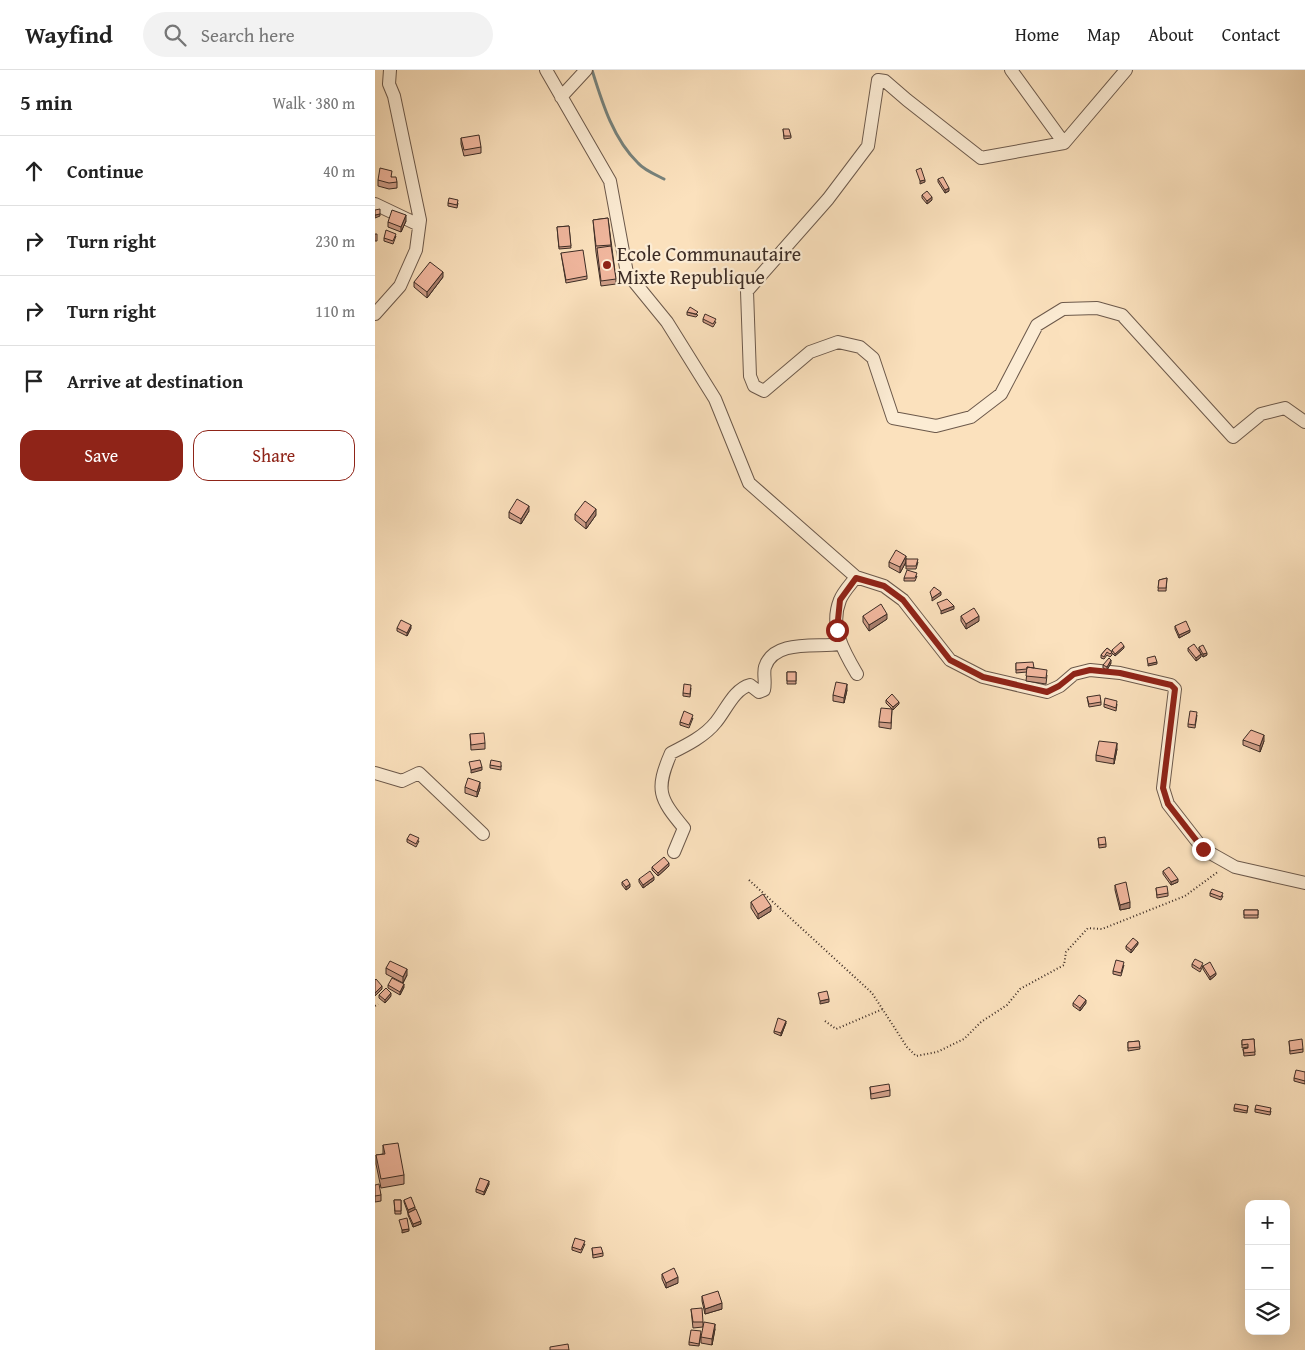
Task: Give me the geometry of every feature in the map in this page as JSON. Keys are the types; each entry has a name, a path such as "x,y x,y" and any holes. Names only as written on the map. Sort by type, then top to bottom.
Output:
{"street":[{"path":"375,314 400,286 416,250 419,225 408,159 394,96 389,84 390,70"},
{"path":"546,70 610,181 627,273 667,322 715,399 749,483 856,578 884,586 903,600 950,660 983,677 1047,692 1059,686 1074,674 1090,670 1120,673 1171,685 1175,689 1163,788 1168,804 1203,849 1235,867 1305,883"},
{"path":"561,97 586,70"},
{"path":"1011,70 1064,143"},
{"path":"1126,70 1064,143 981,158 907,100 885,80 878,80 868,146 828,199 747,291 750,376 754,386 764,391 810,352 838,342 860,347 873,358 893,418 936,426 971,417 1001,394 1037,324 1063,309 1097,308 1122,315 1233,437 1261,414 1285,408 1305,422"},
{"path":"375,204 419,225"},
{"path":"856,578 840,600 837,630 839,644 857,674"},
{"path":"674,852 683,828 664,805 661,777 671,753 691,743 716,723 727,705 745,686 750,685 759,692 764,690 766,681 765,667 770,659 783,650 794,646 829,646 839,644"},
{"path":"375,773 402,781 419,773 483,834"}],"path":[{"path":"749,880 872,993 916,1056 937,1052 964,1039 981,1022 1007,1005 1020,989 1064,965 1066,952 1088,928 1103,929 1185,896 1212,877 1228,862"},
{"path":"825,1021 836,1029 883,1009"}],"building":[{"path":"783,129 789,129 791,136 784,136"},
{"path":"479,135 481,147 464,150 461,138"},
{"path":"380,168 392,171 391,177 396,177 397,182 389,183 378,180"},
{"path":"921,168 925,180 920,181 916,170"},
{"path":"943,177 949,188 945,190 938,179"},
{"path":"927,191 932,197 927,201 922,195"},
{"path":"449,198 458,200 457,205 448,203"},
{"path":"380,209 380,214 375,215 375,210"},
{"path":"392,210 406,215 401,227 388,222"},
{"path":"608,218 611,245 596,246 593,220"},
{"path":"569,226 571,246 559,247 557,227"},
{"path":"386,230 396,234 393,241 384,238"},
{"path":"611,246 616,279 601,281 597,248"},
{"path":"583,250 587,276 566,280 561,253"},
{"path":"430,262 443,272 427,292 414,282"},
{"path":"690,307 698,312 696,314 687,312"},
{"path":"705,314 716,319 713,324 703,319"},
{"path":"517,499 529,506 521,519 509,512"},
{"path":"585,501 596,509 586,523 575,514"},
{"path":"896,550 906,556 900,567 889,562"},
{"path":"906,559 918,559 916,566 906,566"},
{"path":"907,570 917,573 915,578 904,578"},
{"path":"1167,578 1166,588 1158,588 1159,580"},
{"path":"934,587 941,592 932,598 930,592"},
{"path":"947,599 954,606 941,611 937,603"},
{"path":"881,604 887,614 869,625 863,616"},
{"path":"974,608 979,616 966,624 961,616"},
{"path":"401,620 411,625 407,633 397,628"},
{"path":"1186,621 1190,630 1179,635 1175,626"},
{"path":"1121,642 1124,646 1115,654 1112,650"},
{"path":"1194,644 1201,654 1196,658 1188,648"},
{"path":"1203,645 1207,653 1203,654 1199,647"},
{"path":"1107,648 1112,652 1110,654 1107,652 1104,657 1101,655"},
{"path":"1155,656 1157,662 1148,664 1147,658"},
{"path":"1109,658 1111,660 1107,667 1103,665"},
{"path":"1033,662 1034,668 1027,667 1027,669 1016,670 1016,663"},
{"path":"1027,667 1047,670 1046,678 1026,676"},
{"path":"787,672 796,672 796,681 787,681"},
{"path":"836,682 847,684 844,698 833,695"},
{"path":"684,684 691,685 690,694 683,693"},
{"path":"892,694 899,702 893,707 886,700"},
{"path":"1100,695 1101,702 1089,704 1087,697"},
{"path":"1105,698 1117,701 1116,708 1104,704"},
{"path":"881,708 892,709 891,723 879,722"},
{"path":"684,711 693,715 689,725 680,722"},
{"path":"1190,711 1197,712 1195,725 1188,724"},
{"path":"1251,730 1264,735 1260,746 1243,740"},
{"path":"484,733 485,743 471,745 470,734"},
{"path":"1099,741 1117,743 1114,759 1096,755"},
{"path":"480,760 482,767 471,770 469,762"},
{"path":"491,760 501,762 501,767 490,765"},
{"path":"468,778 480,782 477,792 465,787"},
{"path":"410,834 419,838 416,844 407,839"},
{"path":"1105,837 1106,844 1099,845 1098,838"},
{"path":"664,857 669,863 658,873 652,867"},
{"path":"1169,867 1178,879 1171,882 1163,871"},
{"path":"650,871 654,877 643,885 639,879"},
{"path":"627,879 630,884 626,887 622,882"},
{"path":"1126,882 1130,902 1120,905 1115,885"},
{"path":"1167,886 1168,893 1157,895 1156,888"},
{"path":"1212,889 1223,893 1221,897 1210,893"},
{"path":"763,894 771,906 758,914 751,902"},
{"path":"1244,910 1258,910 1258,915 1244,915"},
{"path":"1133,938 1138,942 1131,950 1126,946"},
{"path":"1195,959 1203,963 1200,969 1192,964"},
{"path":"1116,960 1124,962 1121,973 1113,971"},
{"path":"390,961 407,969 403,977 386,968"},
{"path":"1210,962 1216,973 1210,977 1203,966"},
{"path":"392,978 404,984 400,992 388,985"},
{"path":"375,980 382,986 375,993"},
{"path":"386,988 391,993 385,1000 379,995"},
{"path":"827,991 829,999 820,1001 818,993"},
{"path":"1079,995 1086,1000 1080,1008 1073,1003"},
{"path":"778,1018 786,1021 781,1033 774,1031"},
{"path":"1254,1039 1255,1052 1244,1053 1243,1049 1248,1048 1248,1044 1242,1045 1242,1040"},
{"path":"1302,1039 1303,1049 1290,1051 1289,1041"},
{"path":"1139,1041 1140,1047 1128,1048 1128,1042"},
{"path":"1296,1070 1305,1072 1305,1081 1294,1078"},
{"path":"889,1084 890,1090 871,1094 870,1087"},
{"path":"1235,1104 1248,1106 1247,1111 1234,1108"},
{"path":"1256,1105 1271,1108 1270,1112 1255,1109"},
{"path":"398,1143 404,1175 381,1179 376,1155 385,1154 383,1145"},
{"path":"480,1178 489,1181 484,1192 476,1189"},
{"path":"379,1184 381,1195 375,1196 375,1185"},
{"path":"411,1197 415,1207 408,1210 404,1200"},
{"path":"394,1200 401,1200 401,1211 395,1211"},
{"path":"416,1209 421,1221 413,1224 408,1213"},
{"path":"407,1218 409,1229 402,1230 399,1220"},
{"path":"575,1238 585,1241 581,1250 572,1247"},
{"path":"601,1247 603,1253 593,1255 592,1248"},
{"path":"674,1268 678,1277 666,1283 662,1274"},
{"path":"718,1291 722,1303 705,1309 702,1296"},
{"path":"702,1308 703,1322 693,1322 691,1309"},
{"path":"704,1322 715,1324 712,1339 701,1337"},
{"path":"691,1330 701,1331 699,1344 689,1342"},
{"path":"568,1344 569,1350 550,1350 550,1347"}],"waterway":[{"path":"592,70 609,120 622,143 641,166 664,179"}],"place":[{"name":"Ecole Communautaire Mixte Republique","path":"607,265"}],"route":[{"path":"837,630 840,600 856,578 884,586 903,600 923,628 950,660 983,677 1047,692 1059,686 1074,674 1090,670 1120,673 1165,682 1171,685 1175,689 1163,788 1168,804 1203,849"}]}
